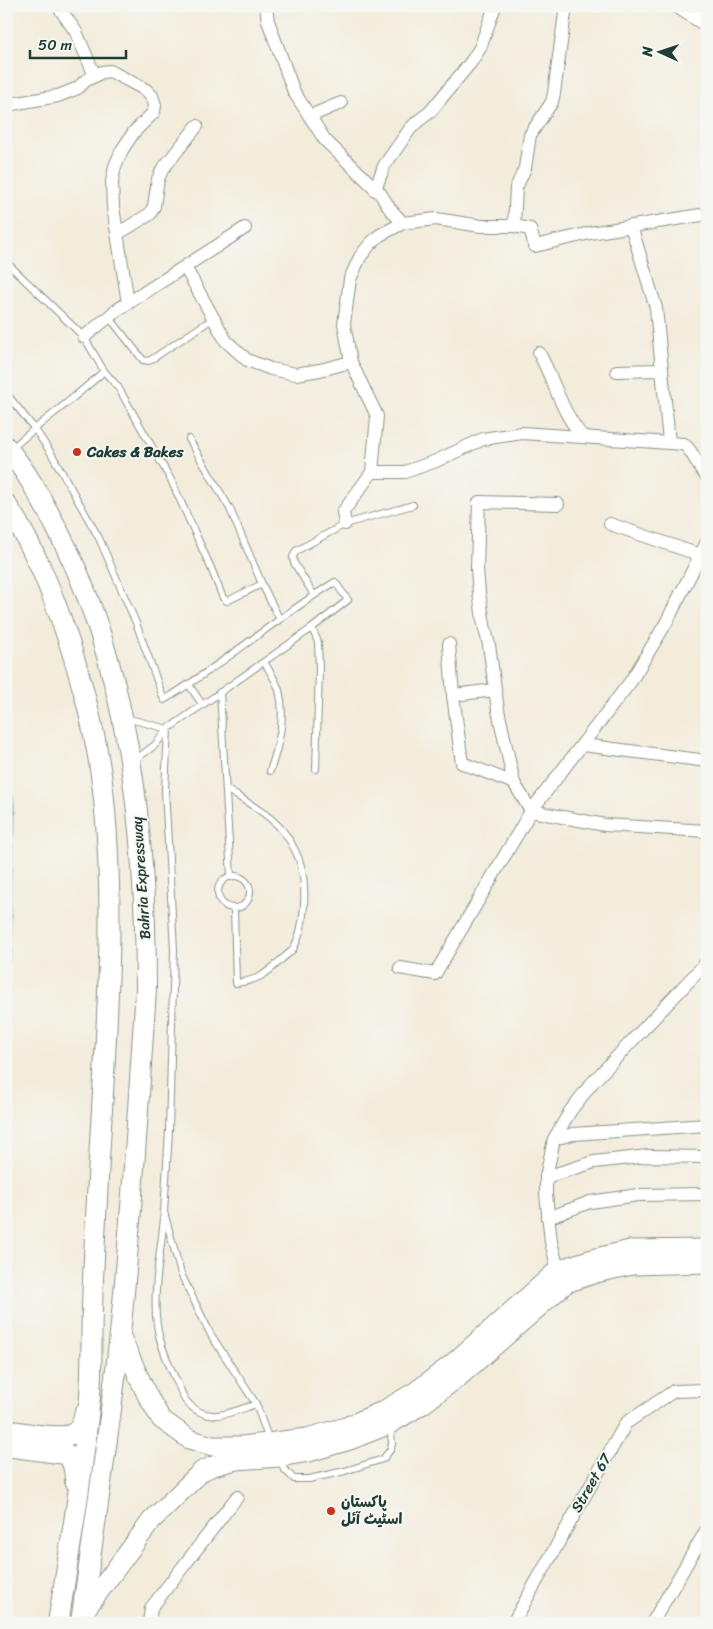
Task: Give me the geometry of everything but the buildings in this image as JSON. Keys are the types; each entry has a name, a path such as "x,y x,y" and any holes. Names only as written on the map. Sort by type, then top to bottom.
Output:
{"main road":[{"name":"Bahria Expressway","path":"8,449 32,483 68,549 88,594 106,650 123,718 139,827 146,947 146,990 128,1243 120,1336 103,1474 82,1618"},
{"path":"6,504 42,568 84,689 103,790 109,894 109,946 94,1259 90,1395 75,1515 58,1623"},
{"path":"82,1618 152,1520 202,1471 212,1466 274,1450 346,1427 384,1411 415,1392 452,1364 558,1270 630,1250 707,1249"},
{"path":"120,1336 147,1395 161,1419 189,1439 212,1446 242,1446 309,1452 350,1440 390,1424 423,1404 461,1375 566,1283 632,1264 707,1263"},
{"path":"6,1446 63,1445 82,1424 90,1395"},
{"path":"6,1430 63,1445 72,1461 75,1472 75,1515"}],"street":[{"path":"58,6 76,32 95,76"},
{"path":"266,6 268,21 294,92 325,140 375,190 403,222"},
{"path":"375,190 384,166 410,129 430,112 471,62 480,48 495,6"},
{"path":"514,226 516,188 525,168 530,135 552,102 566,6"},
{"path":"679,6 707,24"},
{"path":"6,105 58,96 78,88 85,80 102,72 110,71 146,90 152,96 155,105 154,112 134,132 122,150 115,166 112,182 117,234 128,303"},
{"path":"310,116 342,103"},
{"path":"117,234 150,214 154,206 158,179 162,170 197,126"},
{"path":"345,524 343,512 372,472 377,416 351,362 344,324 350,279 360,257 370,244 403,222 436,219 482,226 514,226 530,229 535,246 631,226 707,214"},
{"path":"631,226 656,308 669,442"},
{"path":"84,337 128,303 245,228"},
{"path":"185,267 226,341 247,360 271,369 296,374 351,362"},
{"path":"538,353 549,372 567,416 583,437"},
{"path":"617,371 662,370"},
{"path":"372,472 405,472 436,461 483,439 522,433 684,444 692,452 700,468 707,476"},
{"path":"558,504 478,502 477,569 479,592 484,625 490,645 498,710 514,783 530,811 605,825 707,831"},
{"path":"610,524 700,555"},
{"path":"400,968 436,974 530,811 631,682 666,623 707,542"},
{"path":"449,644 453,695 462,763 514,783"},
{"path":"453,695 495,690"},
{"path":"583,745 707,761"},
{"path":"558,1270 550,1242 546,1177 554,1138 571,1110 592,1083 707,962"},
{"path":"554,1138 573,1134 707,1125"},
{"path":"546,1177 594,1162 648,1156 707,1157"},
{"path":"548,1218 590,1202 638,1195 707,1194"},
{"name":"Street 67","path":"513,1623 626,1423 674,1391 707,1390"},
{"path":"149,1623 151,1608 237,1497"},
{"path":"652,1623 707,1529"}],"lane":[{"path":"6,262 84,337 104,372 118,387 171,480 211,568 222,598 227,601 262,584"},
{"path":"109,316 143,360 149,361 214,318"},
{"path":"8,449 104,372"},
{"path":"6,393 51,453 99,538 136,623 164,700 189,685 279,618 335,582 348,600 312,628 168,729 155,745 131,763"},
{"path":"189,439 230,509 262,584 279,618"},
{"path":"314,595 294,563 293,557 296,551 345,524 413,505"},
{"path":"312,628 318,642 319,670 316,769"},
{"path":"264,662 278,688 282,705 279,740 270,771"},
{"path":"189,685 202,704"},
{"path":"220,692 231,877"},
{"path":"123,718 168,729"},
{"path":"168,729 165,790 174,950 169,1131 156,1325 160,1340 185,1400 192,1408 212,1416 222,1415 256,1404"},
{"path":"226,789 271,820 285,834 297,854 302,867 304,884 300,930 292,950 265,975 250,981 236,983 234,908"},
{"path":"231,877 242,878 248,884 250,892 248,900 242,906 234,908 226,906 220,900 218,892 220,884 226,878 231,877"},
{"path":"164,1212 181,1274 211,1335 256,1404 274,1450 284,1469 294,1479 309,1479 345,1471 383,1459 391,1449 390,1424"}],"water":[{"path":"6,784 13,798 6,1030"}],"place":[{"name":"Cakes & Bakes","path":"77,452"},
{"name":"پاکستان اسٹیٹ آئل","path":"331,1511"}]}
